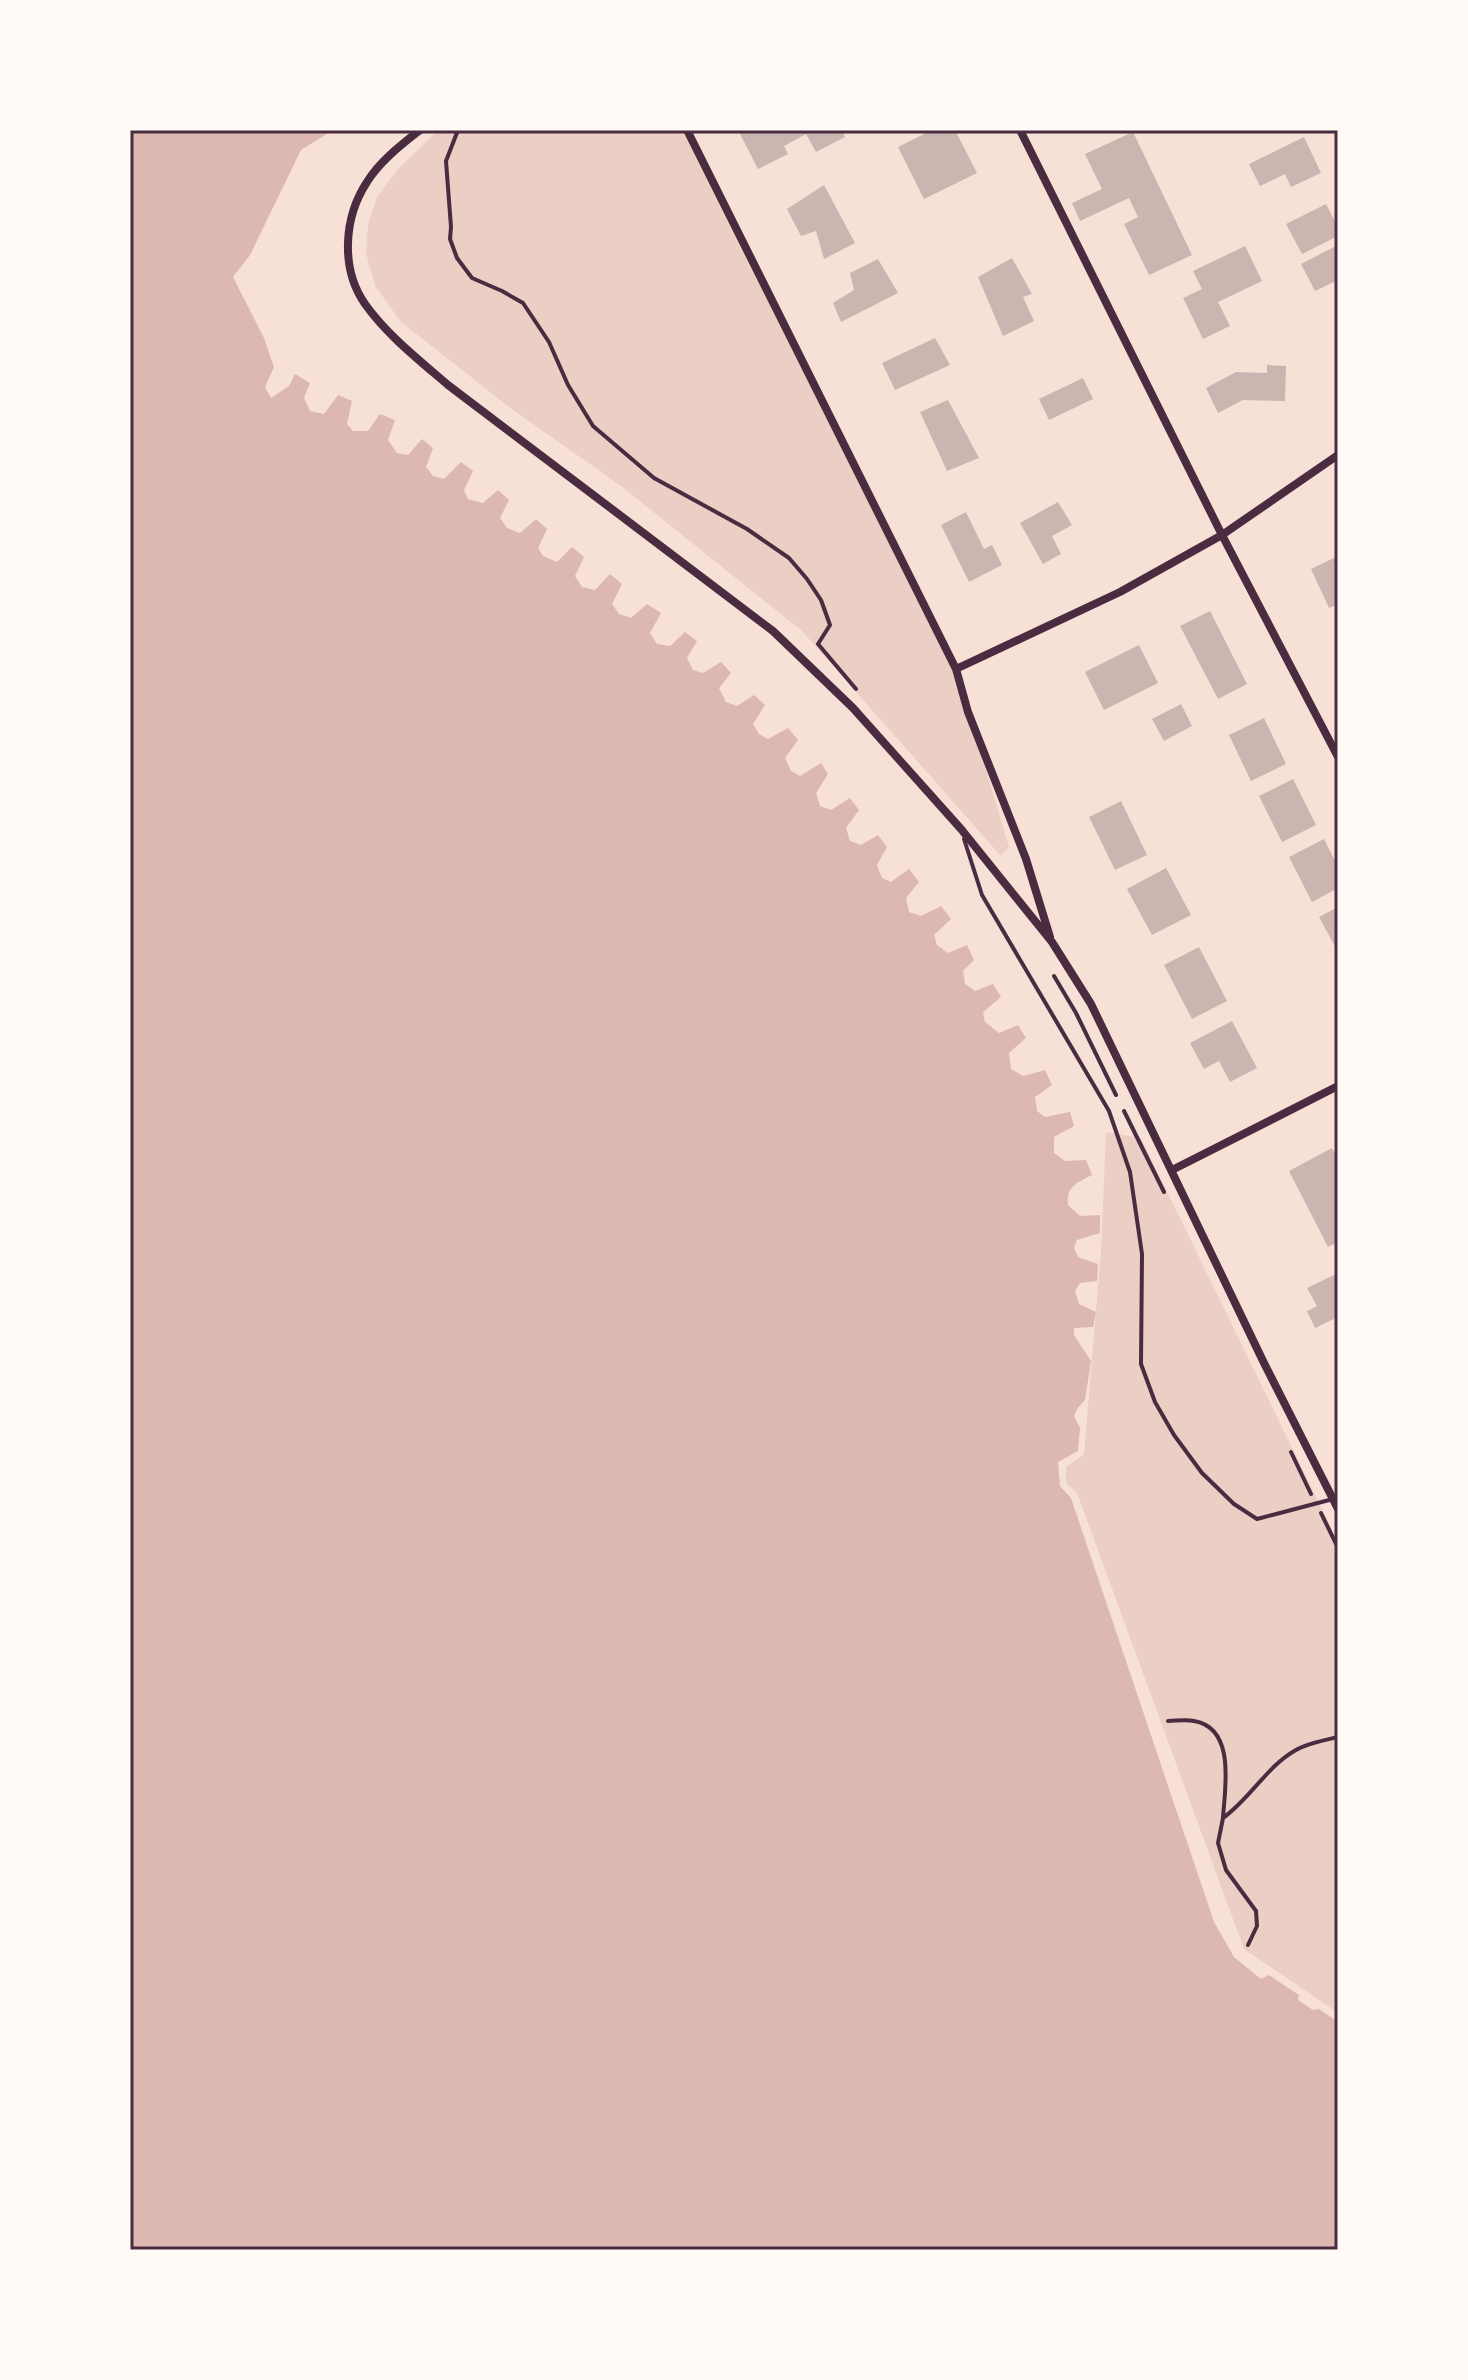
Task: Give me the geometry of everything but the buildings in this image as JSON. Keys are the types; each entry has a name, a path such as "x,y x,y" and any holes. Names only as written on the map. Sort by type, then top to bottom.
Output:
{"street":[{"path":"420,130 396,149 367,181 356,207 348,240 349,268 364,302 398,342 448,385 773,631 853,708 961,829 1052,942 1091,1004 1338,1509"},
{"path":"687,130 956,669 968,712 1026,859 1052,942"},
{"path":"1020,130 1222,535 1338,757"},
{"path":"956,669 1120,592 1222,535 1338,455"},
{"path":"1172,1170 1338,1086"}],"lane":[{"path":"961,829 982,895 1109,1111 1130,1172 1142,1254 1141,1364 1155,1402 1202,1473 1234,1504 1257,1519 1333,1499"}],"path":[{"path":"458,130 446,161 450,239 464,268 472,278 523,303 549,342 568,385 593,426 616,448 654,478 747,529 789,558"},
{"path":"1168,1721 1195,1721 1210,1727 1221,1742 1226,1764 1223,1818 1218,1843 1226,1870 1256,1911 1257,1926 1248,1945"},
{"path":"1223,1818 1299,1748 1338,1737"}],"shaded area":[{"path":"130,130 333,130 301,150 250,255 233,277 264,338 274,367 265,387 271,398 289,386 295,374 310,383 304,398 310,411 324,414 338,395 352,401 347,424 353,431 368,431 380,414 395,420 388,440 397,453 408,455 422,439 433,448 426,467 433,476 444,479 461,462 473,471 464,490 468,499 483,503 498,490 509,500 500,518 507,528 520,533 536,519 547,529 538,548 543,556 557,562 572,547 584,557 575,576 582,587 595,590 610,574 622,584 612,604 619,614 631,618 647,604 661,613 650,633 657,644 670,646 685,632 697,641 687,658 693,670 703,673 721,662 731,673 719,688 726,702 737,706 754,695 765,705 753,724 759,734 768,739 788,728 798,740 785,758 791,771 800,776 821,763 828,774 816,793 820,806 831,810 850,798 859,810 846,828 850,841 861,845 878,835 887,847 877,865 882,878 891,882 909,869 919,882 906,898 909,912 921,916 941,906 951,919 934,935 937,945 948,953 967,945 974,960 963,971 965,984 975,991 993,984 1001,997 983,1012 985,1022 999,1033 1018,1025 1026,1038 1009,1053 1011,1069 1023,1076 1045,1070 1052,1085 1035,1097 1037,1111 1045,1117 1070,1112 1074,1126 1054,1137 1054,1153 1065,1161 1086,1160 1092,1175 1071,1189 1068,1205 1080,1216 1100,1215 1100,1233 1077,1240 1074,1248 1078,1257 1098,1264 1097,1281 1080,1283 1075,1291 1079,1304 1096,1312 1093,1327 1074,1328 1074,1335 1091,1361 1085,1400 1074,1416 1080,1428 1078,1451 1058,1462 1060,1486 1071,1498 1214,1922 1234,1957 1261,1979 1269,1975 1299,1995 1298,2000 1338,2022 1338,2250 130,2250"},
{"path":"438,130 687,130 956,669 1009,847 1001,856 803,632 621,486 513,410 401,322 375,286 366,253 368,224 377,197 397,170"},
{"path":"1106,1132 1141,1138 1338,1542 1338,2013 1244,1949 1077,1493 1066,1483 1066,1467 1084,1454 1101,1250"}]}
